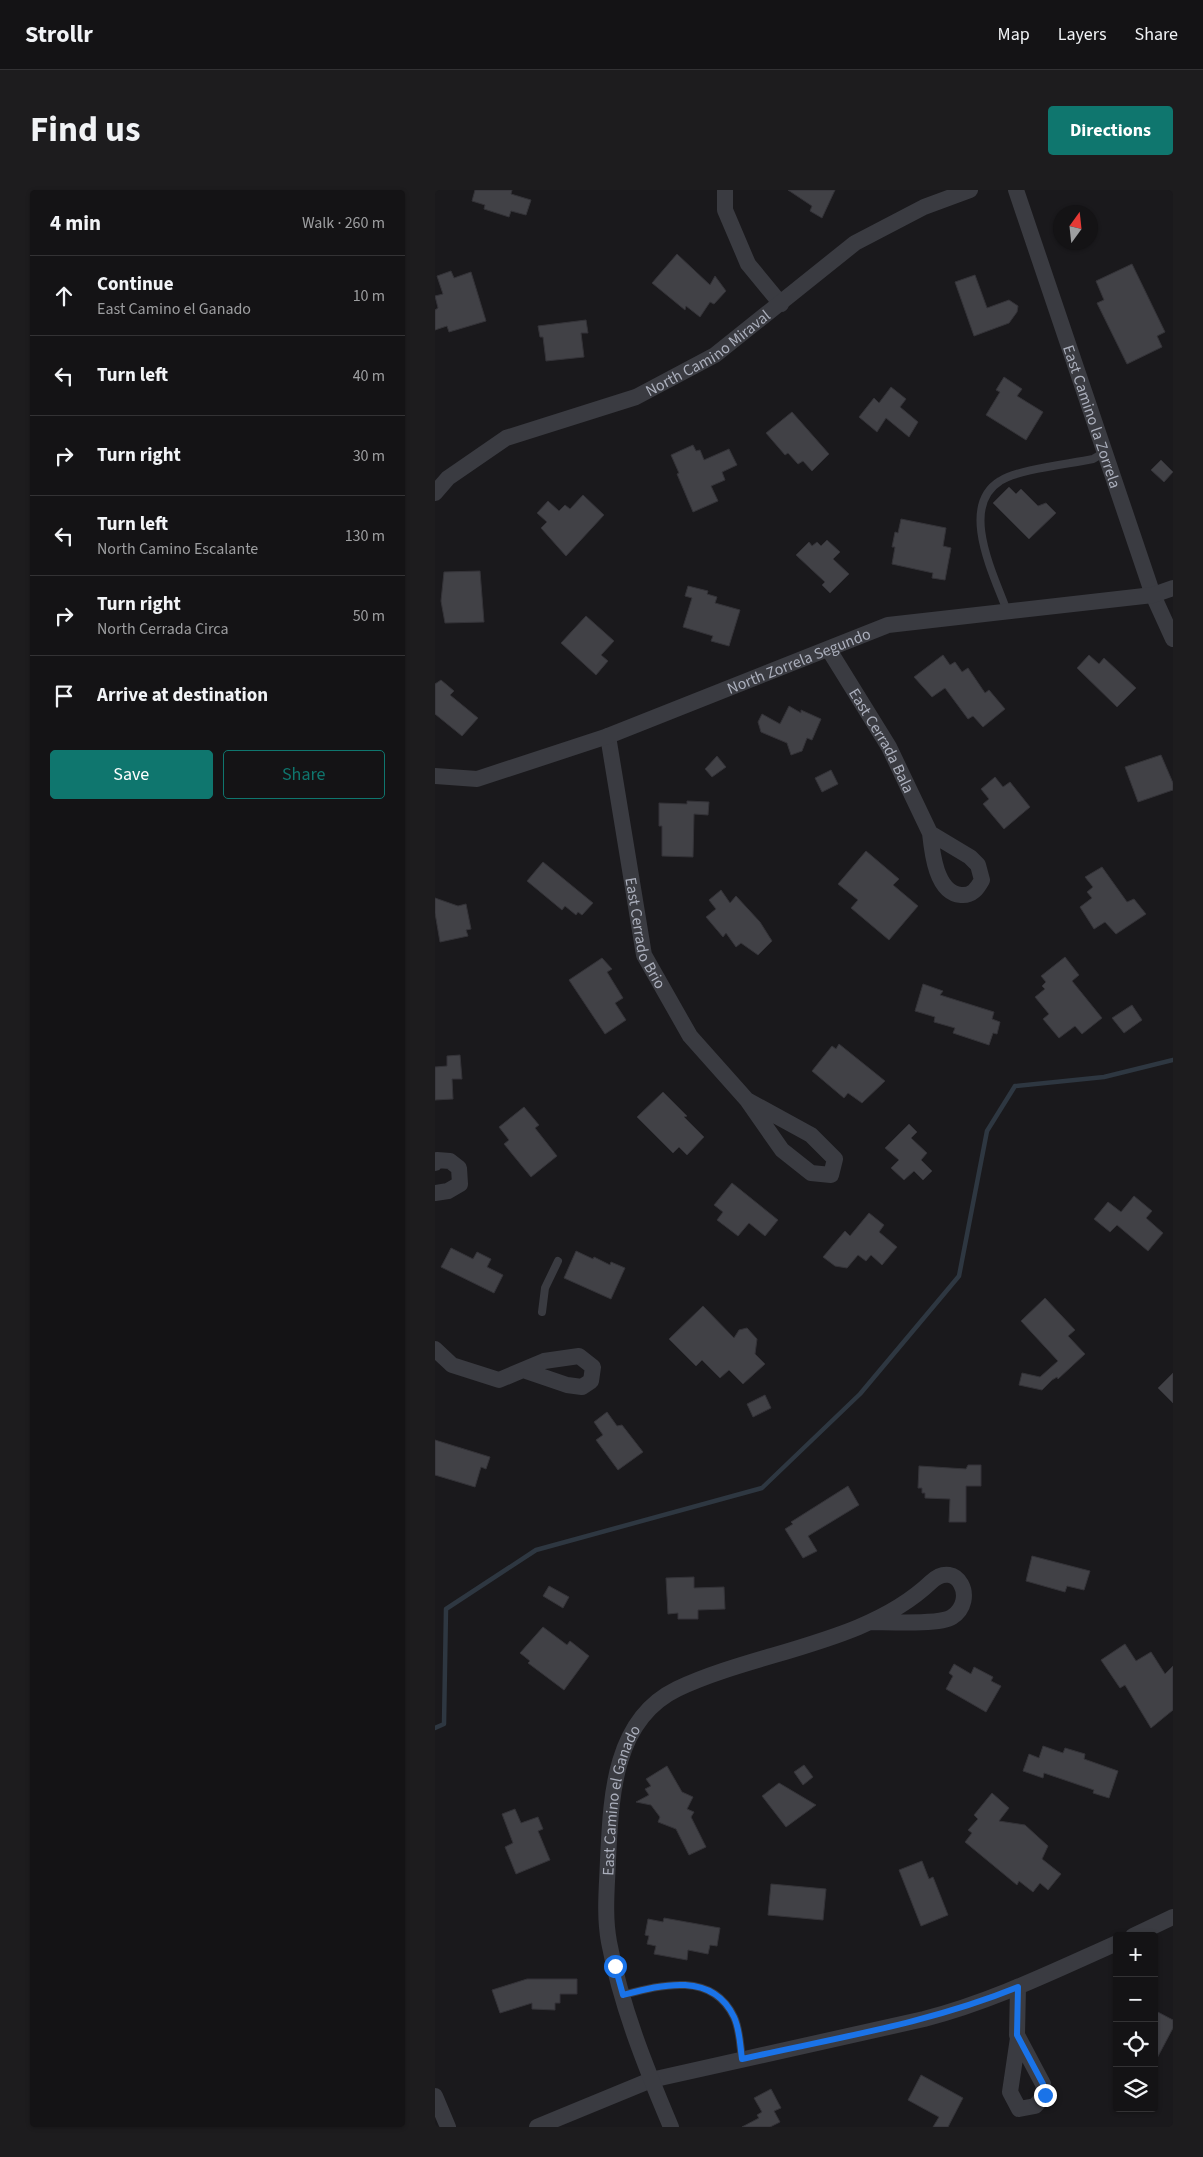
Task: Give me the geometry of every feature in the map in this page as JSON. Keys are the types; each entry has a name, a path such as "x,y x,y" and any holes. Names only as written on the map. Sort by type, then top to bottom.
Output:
{"street":[{"path":"725,190 725,210 748,264 781,304"},
{"name":"North Camino Miraval","path":"435,493 448,478 506,438 636,396 715,355 855,243 924,207 970,190"},
{"name":"East Camino la Zorrela","path":"1016,190 1153,595 1173,639"},
{"name":"North Zorrela Segundo","path":"435,776 477,779 609,736 829,650 889,624 1153,595 1173,588"},
{"name":"East Cerrada Bala","path":"829,650 889,747 930,833"},
{"name":"East Cerrado Brio","path":"609,736 644,955 690,1036 747,1100 782,1150 811,1173 831,1175 835,1159 811,1134 747,1100"},
{"path":"435,1163 437,1160 450,1161 459,1168 460,1184 448,1191 435,1193"},
{"path":"435,1349 452,1365 499,1380 523,1370"},
{"name":"East Camino el Ganado","path":"671,2127 651,2080 623,1995 607,1932 606,1901 610,1810 619,1762 632,1732 641,1718 661,1699 692,1683 871,1622 912,1599 939,1576 951,1576 958,1579 962,1585 964,1599 962,1606 952,1617 935,1621 871,1622"},
{"path":"1141,1932 1173,1916"},
{"path":"537,2127 651,2080 943,2014 981,2002 1113,1945"},
{"path":"1017,2035 1018,1987"},
{"path":"435,2096 448,2127"}],"lane":[{"path":"1007,612 986,554 980,529 980,511 985,495 1000,481 1014,475 1093,459 1105,452"},
{"path":"542,1312 545,1288 559,1261"},
{"path":"623,1995 672,1984 687,1984 702,1988 726,2005 734,2017 739,2035 742,2059"}],"building":[{"path":"475,190 512,190 511,194 531,200 526,215 511,211 509,217 484,209 485,205 472,201"},
{"path":"788,190 835,190 822,218 810,211 812,206"},
{"path":"677,254 710,285 715,276 726,291 714,304 710,302 700,317 686,306 685,310 652,283"},
{"path":"1132,264 1165,332 1157,336 1162,347 1127,364 1097,303 1104,300 1096,281"},
{"path":"451,271 454,278 471,272 486,321 449,332 447,326 435,330 435,310 438,308 435,296 443,294 437,276"},
{"path":"975,275 987,308 1009,300 1018,306 1017,312 1009,323 974,336 955,282"},
{"path":"586,320 588,333 581,333 584,357 546,361 543,337 540,337 538,326"},
{"path":"1004,377 1022,389 1017,396 1043,412 1026,440 986,415 1000,392 996,390"},
{"path":"891,387 906,399 900,407 918,422 909,437 886,418 877,432 859,417 874,398 879,403"},
{"path":"792,412 829,454 812,471 803,461 798,464 788,453 785,455 766,433"},
{"path":"693,445 696,451 700,450 704,460 729,449 737,465 722,472 725,480 711,486 718,501 693,512 671,455"},
{"path":"1161,460 1173,472 1164,482 1151,470"},
{"path":"1009,487 1016,494 1021,489 1038,506 1046,503 1056,513 1029,539 993,503"},
{"path":"583,495 604,515 566,556 541,528 547,522 537,513 548,501 559,511 565,505 570,509"},
{"path":"901,519 946,528 943,546 951,548 945,580 932,578 933,573 892,564 895,547 892,547 895,532 898,533"},
{"path":"827,540 840,552 833,559 849,574 830,593 822,585 825,582 796,555 809,542 812,546 817,542 821,546"},
{"path":"480,571 484,622 445,623 441,601 444,572"},
{"path":"688,586 708,591 707,594 717,597 715,603 740,610 729,646 711,641 713,636 683,627 692,598 685,596"},
{"path":"586,616 614,641 601,655 608,661 596,675 561,643"},
{"path":"943,655 950,665 955,662 962,672 968,668 985,693 989,690 1005,709 983,727 973,716 968,719 945,688 932,697 914,677"},
{"path":"1089,655 1099,664 1104,658 1136,688 1117,707 1077,668"},
{"path":"441,680 454,691 450,695 478,718 462,736 435,714 435,684"},
{"path":"789,706 801,713 801,710 821,719 812,740 807,738 802,751 791,755 787,743 761,732 758,722 762,714 780,724"},
{"path":"1161,755 1173,783 1173,790 1138,802 1125,767"},
{"path":"717,756 726,767 712,777 705,769"},
{"path":"831,770 838,784 822,792 815,778"},
{"path":"995,777 1003,787 1010,782 1030,807 1004,829 983,804 989,799 981,789"},
{"path":"687,801 709,802 708,815 694,814 693,857 662,856 662,826 659,826 659,803 687,804"},
{"path":"866,851 899,879 893,885 918,906 889,940 851,908 858,900 838,884"},
{"path":"543,862 593,903 582,915 578,912 576,915 565,906 562,910 527,881"},
{"path":"1102,867 1127,902 1134,899 1146,914 1116,934 1105,922 1094,929 1080,907 1092,898 1087,892 1093,887 1085,877"},
{"path":"721,890 730,903 736,896 760,922 772,941 758,955 741,943 736,947 726,933 723,937 706,917 716,909 709,900"},
{"path":"435,898 458,906 466,904 471,929 466,930 468,936 440,942 435,913"},
{"path":"1065,957 1079,975 1072,981 1102,1018 1082,1034 1075,1026 1059,1038 1043,1019 1049,1014 1035,997 1045,989 1042,986 1046,982 1041,976"},
{"path":"602,958 612,969 607,972 623,998 615,1003 626,1020 605,1034 569,980"},
{"path":"923,984 943,991 940,995 994,1012 992,1019 1000,1022 997,1034 993,1033 989,1045 953,1033 955,1028 934,1022 935,1017 915,1011"},
{"path":"1132,1005 1142,1020 1124,1033 1112,1018"},
{"path":"839,1044 885,1081 862,1103 848,1093 844,1098 812,1071 832,1046 836,1049"},
{"path":"460,1055 462,1079 452,1079 453,1099 435,1100 435,1067 447,1066 447,1056"},
{"path":"663,1092 687,1116 684,1117 704,1137 687,1155 679,1147 673,1153 637,1117"},
{"path":"524,1107 539,1125 535,1128 557,1156 531,1177 504,1144 509,1140 499,1127"},
{"path":"909,1124 917,1132 911,1138 927,1153 921,1160 932,1171 923,1180 914,1171 904,1180 891,1168 899,1160 885,1148"},
{"path":"732,1183 778,1220 765,1236 749,1223 738,1236 717,1220 723,1212 714,1205"},
{"path":"1134,1196 1152,1211 1146,1218 1163,1233 1148,1251 1117,1225 1110,1232 1094,1219 1108,1202 1121,1212"},
{"path":"869,1213 884,1225 879,1232 897,1247 882,1265 871,1255 866,1261 858,1255 847,1268 835,1266 823,1257 845,1231 850,1236"},
{"path":"451,1248 473,1259 477,1252 491,1259 487,1267 503,1275 494,1293 441,1267"},
{"path":"576,1251 610,1265 611,1262 625,1268 611,1299 564,1278"},
{"path":"1045,1298 1075,1330 1068,1336 1085,1354 1058,1379 1057,1377 1052,1380 1042,1390 1019,1385 1022,1373 1040,1377 1058,1361 1021,1321"},
{"path":"703,1306 734,1338 739,1330 747,1328 757,1339 755,1354 765,1364 743,1384 729,1370 720,1378 702,1360 696,1366 669,1339"},
{"path":"1173,1373 1173,1403 1158,1388"},
{"path":"765,1395 771,1408 753,1417 747,1404"},
{"path":"607,1412 617,1426 622,1425 643,1452 618,1470 596,1440 603,1435 594,1422"},
{"path":"435,1440 490,1457 486,1469 481,1467 475,1487 435,1475"},
{"path":"968,1465 981,1465 981,1486 966,1486 966,1522 949,1522 950,1499 925,1498 922,1488 918,1488 919,1466 966,1469"},
{"path":"848,1486 859,1505 808,1536 817,1551 803,1558 785,1529 793,1524 791,1522"},
{"path":"1032,1556 1090,1571 1084,1590 1067,1586 1065,1592 1026,1581"},
{"path":"694,1577 694,1588 724,1587 725,1609 698,1610 698,1619 678,1619 678,1613 668,1614 666,1578"},
{"path":"549,1586 569,1597 563,1608 543,1596"},
{"path":"543,1627 567,1645 570,1641 589,1656 564,1690 528,1663 530,1661 520,1653"},
{"path":"1125,1644 1136,1661 1151,1652 1165,1674 1173,1666 1173,1710 1151,1728 1125,1685 1120,1688 1101,1660"},
{"path":"954,1664 971,1674 974,1667 993,1677 991,1681 1001,1686 986,1712 946,1689 953,1676 949,1673"},
{"path":"1043,1746 1063,1753 1065,1748 1085,1754 1084,1759 1118,1771 1109,1798 1093,1793 1094,1790 1044,1773 1043,1778 1023,1771 1029,1754 1039,1758"},
{"path":"804,1765 813,1777 803,1785 794,1772"},
{"path":"667,1766 682,1792 693,1797 687,1809 694,1812 691,1817 706,1847 689,1855 676,1829 658,1822 660,1817 651,1805 636,1802 649,1795 645,1789 651,1786 646,1779"},
{"path":"779,1783 816,1805 786,1827 762,1796"},
{"path":"992,1793 1009,1808 999,1821 1025,1825 1048,1846 1042,1859 1061,1874 1048,1890 1040,1883 1033,1892 1019,1881 1017,1885 965,1842 972,1833 968,1830 978,1819 974,1815"},
{"path":"515,1809 521,1823 538,1817 543,1829 538,1831 550,1860 516,1874 505,1847 513,1843 502,1814"},
{"path":"922,1861 929,1879 933,1877 948,1915 921,1926 899,1870"},
{"path":"771,1884 826,1889 823,1920 768,1915"},
{"path":"664,1918 720,1928 717,1946 710,1945 708,1954 688,1950 687,1960 654,1954 656,1946 647,1944 649,1936 645,1935 648,1919 663,1922"},
{"path":"527,1979 577,1979 577,1994 560,1994 560,2003 555,2003 555,2010 532,2009 532,2003 500,2013 492,1990"},
{"path":"1158,2012 1173,2020 1173,2028 1158,2056"},
{"path":"921,2075 963,2098 948,2127 933,2127 939,2117 908,2100"},
{"path":"771,2089 781,2108 774,2111 780,2122 770,2127 742,2127 759,2118 757,2115 762,2112 754,2098"}],"waterway":[{"path":"435,1728 444,1724 446,1609 536,1550 762,1488 860,1394 959,1276 987,1131 1015,1086 1104,1077 1173,1060"}],"route":[{"path":"615,1966 623,1995 672,1984 687,1984 702,1988 713,1994 726,2005 734,2017 739,2035 742,2059 943,2014 981,2002 1018,1987 1017,2035 1043,2084 1045,2095"}]}
